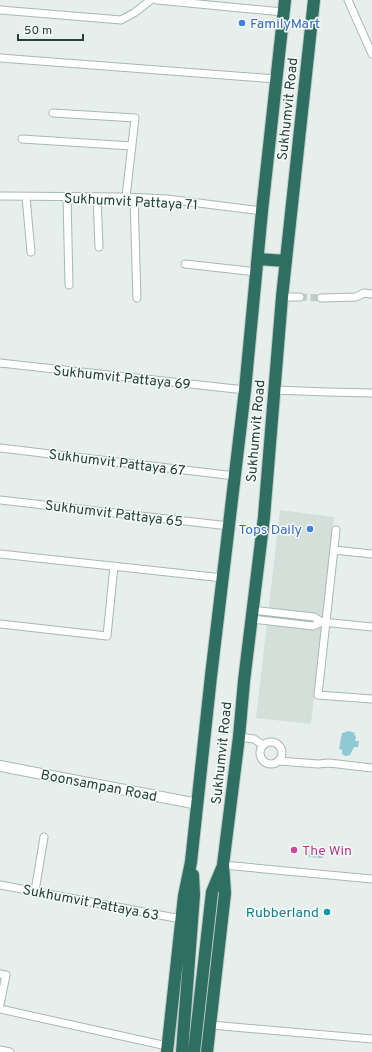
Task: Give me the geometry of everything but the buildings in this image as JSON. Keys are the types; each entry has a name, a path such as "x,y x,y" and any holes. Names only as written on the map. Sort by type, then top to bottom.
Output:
{"highway":[{"name":"Sukhumvit Road","path":"167,1049 181,919 191,862 198,804 245,390 262,211 285,0"},
{"name":"Sukhumvit Road","path":"207,1052 225,893 223,865 264,517 282,297 314,0"},
{"path":"258,259 286,261"},
{"name":"Sukhumvit Road","path":"182,1052 194,895 191,862"},
{"name":"Sukhumvit Road","path":"194,1052 212,892 223,865"}],"street":[{"path":"0,10 121,20 134,13 151,0"},
{"path":"157,0 206,3 284,12"},
{"path":"348,0 372,54"},
{"path":"0,58 276,79"},
{"path":"53,113 135,118 126,198"},
{"path":"22,138 132,146"},
{"name":"Sukhumvit Pattaya 71","path":"0,196 167,199 262,211"},
{"path":"26,197 31,252"},
{"path":"66,197 69,284"},
{"path":"97,197 99,247"},
{"path":"134,198 137,298"},
{"path":"185,264 257,272"},
{"path":"321,298 356,297 364,293 372,294"},
{"path":"282,297 300,297"},
{"name":"Sukhumvit Pattaya 69","path":"0,363 245,390"},
{"path":"274,390 372,393"},
{"name":"Sukhumvit Pattaya 67","path":"0,448 235,476"},
{"name":"Sukhumvit Pattaya 65","path":"0,500 229,526"},
{"path":"336,530 324,622 318,695 372,699"},
{"path":"334,550 372,554"},
{"path":"0,554 223,578"},
{"path":"0,624 107,636 114,566"},
{"path":"252,615 314,617 324,622 372,627"},
{"path":"239,737 254,739 264,745"},
{"path":"297,763 282,752 277,743 270,742 264,745 260,752 264,762 272,764 279,762 297,763 318,764 329,763 372,768"},
{"path":"279,762 282,752"},
{"name":"Boonsampan Road","path":"0,766 198,804"},
{"path":"35,891 44,837"},
{"path":"223,865 372,880"},
{"name":"Sukhumvit Pattaya 63","path":"0,885 181,919"},
{"path":"0,974 6,975 0,1004"},
{"path":"0,1009 167,1049"},
{"path":"211,1025 372,1040"},
{"path":"0,1050 10,1052"}],"shaded area":[{"path":"280,510 334,517 311,724 256,718"}],"water":[{"path":"349,731 355,733 355,741 359,741 358,747 354,747 350,755 345,756 342,754 342,750 339,749 342,733"},
{"path":"310,849 324,850 323,858 309,857"}],"tunnel":[{"path":"300,297 321,298"}],"place":[{"name":"FamilyMart","path":"242,23"},
{"name":"Tops Daily","path":"310,529"},
{"name":"The Win","path":"294,850"},
{"name":"Rubberland","path":"327,912"}]}
